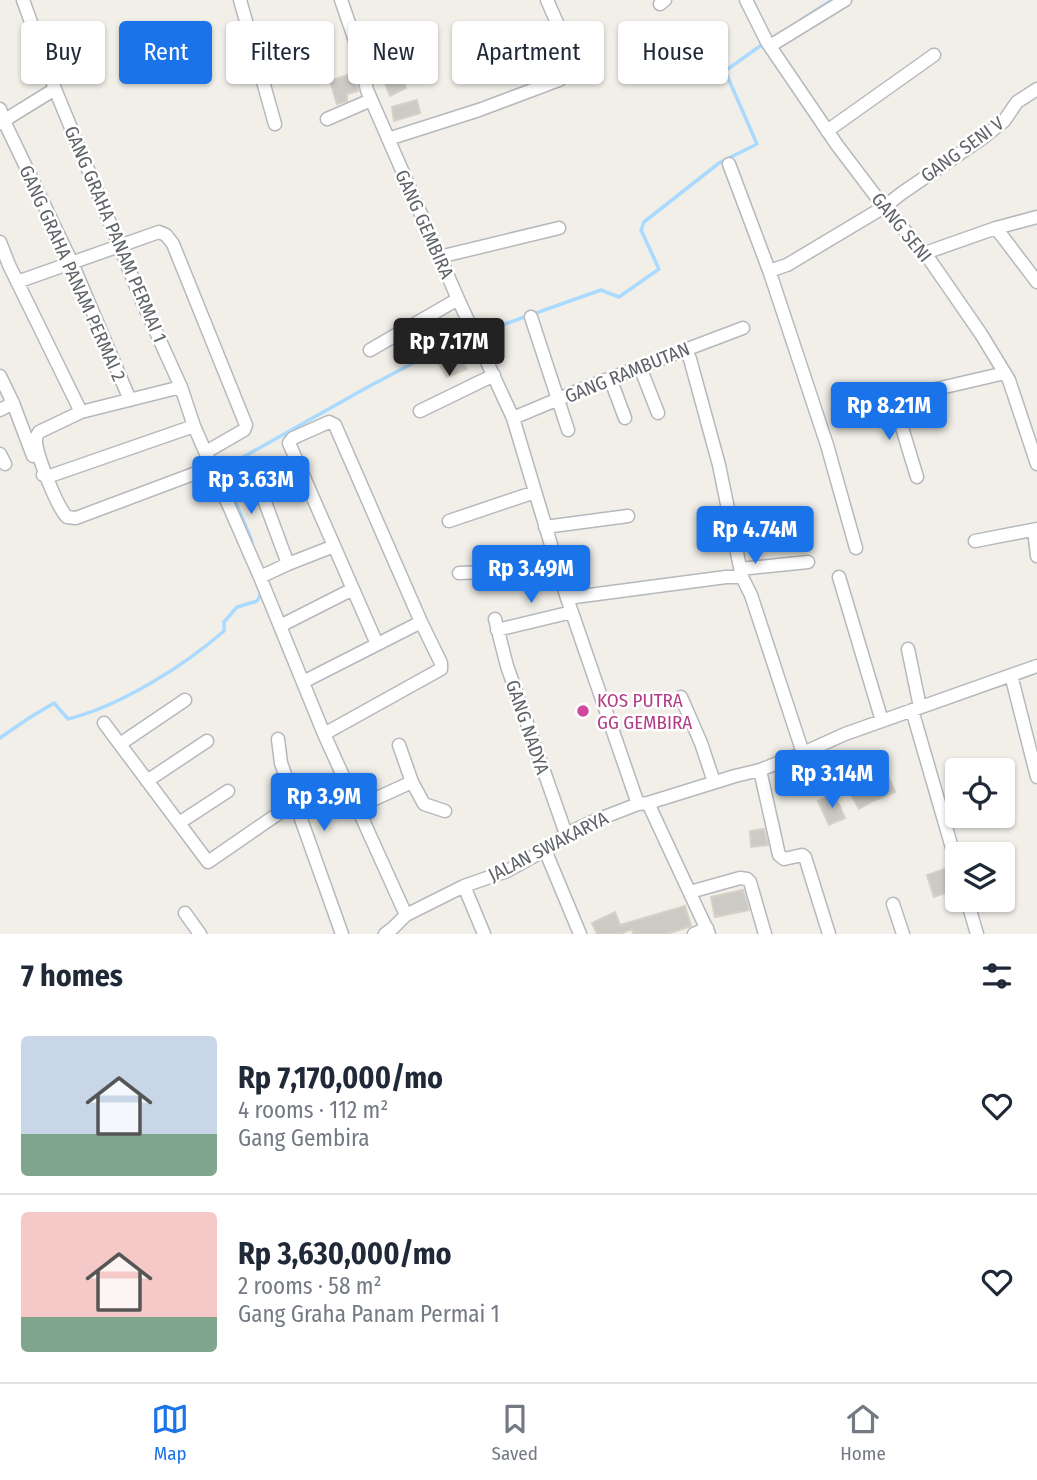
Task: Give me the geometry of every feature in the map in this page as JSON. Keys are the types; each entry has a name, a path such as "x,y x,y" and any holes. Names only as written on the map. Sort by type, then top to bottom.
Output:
{"street":[{"name":"GANG GRAHA PANAM PERMAI 1","path":"23,0 55,89 142,301 181,387 194,426 324,734 406,915"},
{"path":"240,0 275,124"},
{"name":"GANG GEMBIRA","path":"341,0 348,21"},
{"path":"388,139 479,110 559,80 573,70 575,64 547,0"},
{"name":"GANG SENI","path":"746,0 770,46 827,131 884,207 925,253 981,334 1009,380 1037,464"},
{"path":"770,46 845,0"},
{"path":"827,131 934,55"},
{"name":"GANG GEMBIRA","path":"366,84 439,257 513,418 567,598 643,803 708,931"},
{"path":"1,118 55,89"},
{"name":"GANG SENI V","path":"770,273 884,207 984,137 1004,121 1017,102 1037,89"},
{"path":"327,119 371,100"},
{"name":"GANG GRAHA PANAM PERMAI 2","path":"1,118 72,263 130,400"},
{"path":"729,164 770,273 827,445 856,548"},
{"path":"925,253 1037,217"},
{"path":"439,257 559,228"},
{"path":"996,228 1037,282"},
{"path":"17,282 159,232 166,235 173,244 246,425 244,430 206,452"},
{"path":"0,242 81,412"},
{"path":"370,350 458,299"},
{"path":"531,317 568,430"},
{"name":"GANG RAMBUTAN","path":"513,418 743,328"},
{"path":"685,349 719,465 741,573 751,595 803,753"},
{"path":"640,367 658,413"},
{"path":"862,403 1005,373"},
{"path":"420,411 494,375"},
{"path":"0,376 39,472 47,477"},
{"path":"610,378 625,418"},
{"path":"181,387 81,412 39,432 38,451 47,477 62,512 67,517 76,517 212,467"},
{"path":"893,398 917,477"},
{"path":"0,410 13,403"},
{"path":"324,734 441,669 442,663 421,622 335,425 329,422 293,438 289,443 377,644"},
{"path":"47,477 194,426"},
{"path":"252,467 288,564"},
{"path":"449,521 535,492"},
{"path":"545,527 628,516"},
{"path":"975,541 1036,529 1037,556"},
{"path":"260,578 334,546"},
{"path":"459,573 486,572 555,559"},
{"path":"567,598 726,577 808,562"},
{"path":"839,577 881,721"},
{"path":"280,626 353,589"},
{"name":"GANG NADYA","path":"566,834 507,666 496,625 572,612"},
{"path":"303,682 421,622"},
{"path":"908,649 916,708 951,842"},
{"name":"JALAN SWAKARYA","path":"391,932 406,915 464,886 506,870 545,850 566,834 594,821 643,803 760,770 845,734 1037,666"},
{"path":"1011,675 1037,777"},
{"path":"681,698 701,743 714,782"},
{"path":"120,744 185,700"},
{"path":"104,723 208,862 295,802"},
{"path":"278,739 281,763 342,934"},
{"path":"147,781 207,741"},
{"path":"399,745 412,782 424,804 445,811"},
{"path":"760,770 779,855 784,859 802,855 805,857 830,934"},
{"path":"357,807 412,782"},
{"path":"179,823 228,791"},
{"path":"545,850 580,934"},
{"path":"690,892 740,878 747,879 765,934"},
{"path":"464,886 484,934"},
{"path":"893,904 902,934"},
{"path":"971,912 977,934"},
{"path":"185,913 200,934"},
{"path":"694,934 708,931"}],"building":[{"path":"348,75 348,84 356,84 358,91 347,94 347,101 337,104 331,84 334,84 334,80"},
{"path":"385,84 405,84 406,88 390,96"},
{"path":"417,100 420,113 394,121 392,107"},
{"path":"456,349 467,369 447,377 437,360"},
{"path":"883,764 895,792 859,809 845,784"},
{"path":"834,794 845,818 829,825 818,801"},
{"path":"764,829 768,845 751,847 750,831"},
{"path":"945,869 945,893 934,897 927,875"},
{"path":"743,890 749,910 715,917 711,897"},
{"path":"685,906 691,926 667,934 633,934 632,929 621,934 597,934 592,923 615,912 620,925"}],"waterway":[{"path":"798,22 832,0"},
{"path":"477,330 496,327 601,290 619,297 659,269 641,230 644,222 719,163 757,144 725,71 763,44"},
{"path":"252,544 234,498 238,460 466,335"},
{"path":"0,738 54,703 68,719 130,695 171,671 208,644 224,631 224,622 237,607 257,601 261,594"}],"place":[{"name":"KOS PUTRA GG GEMBIRA","path":"583,711"}]}
